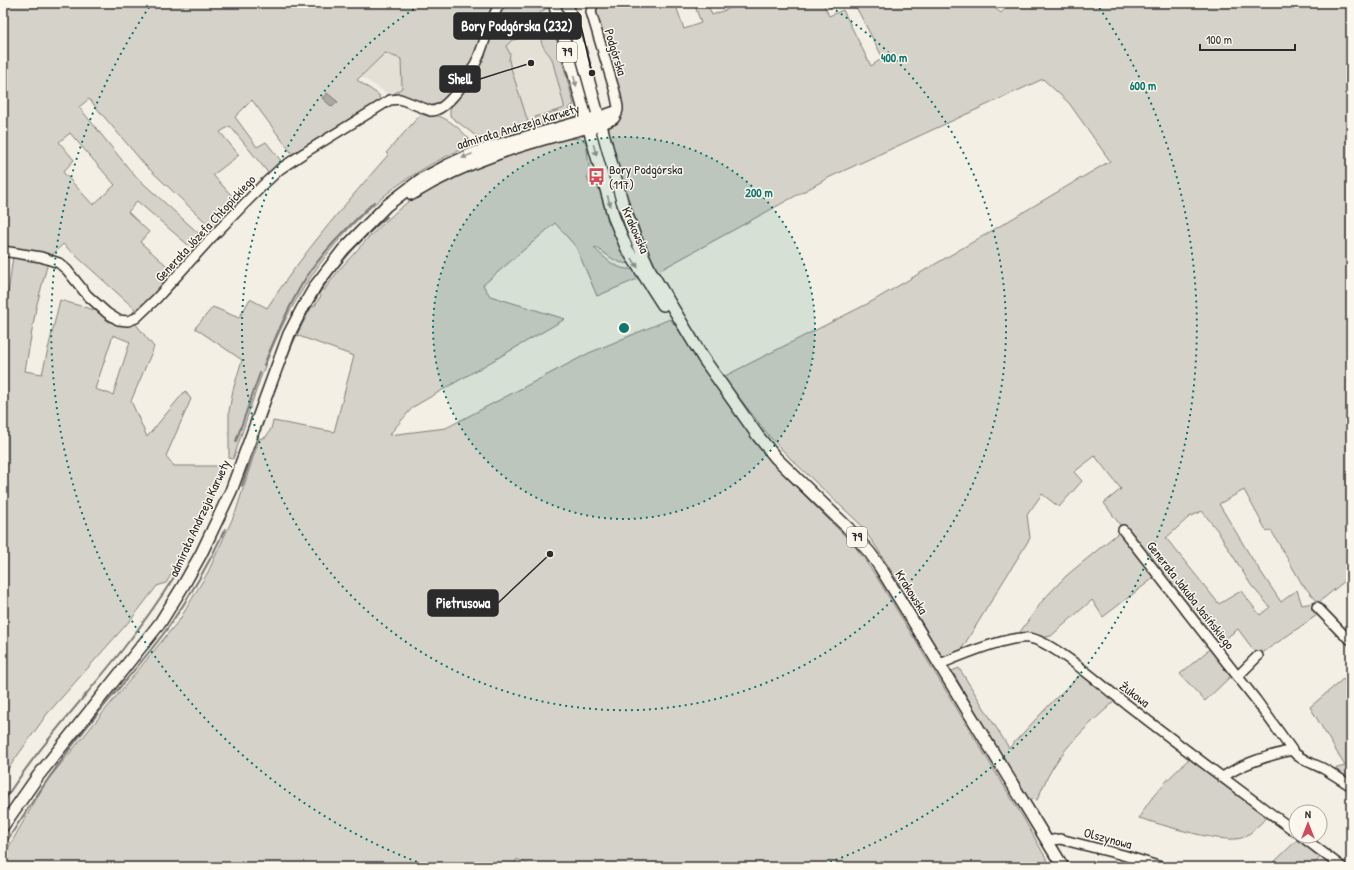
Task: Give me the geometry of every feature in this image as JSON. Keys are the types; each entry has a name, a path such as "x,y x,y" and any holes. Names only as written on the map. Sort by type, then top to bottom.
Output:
{"main road":[{"name":"Krakowska","path":"554,3 612,211 627,249 672,319 703,358"},
{"name":"Krakowska","path":"567,3 622,201 635,237 654,276 703,358 747,422 770,451 848,528 870,553 891,584 1063,867"},
{"path":"571,123 578,114 581,101"},
{"name":"admirała Andrzeja Karwety","path":"370,222 424,187 485,158 600,121"},
{"name":"admirała Andrzeja Karwety","path":"3,826 42,770 160,623 183,586 201,554 231,491 289,334 302,309 328,268 343,250 386,206 403,192 429,175 455,161 498,145 571,123 587,124"}],"street":[{"name":"Generała Józefa Chłopickiego","path":"3,251 41,257 59,264 67,270 87,295 107,313 118,320 128,321 136,318 156,299 212,237 267,180 289,163 390,100 398,99 426,110 436,111 443,107 456,93 478,59 490,24 500,3"},
{"name":"Podgórska","path":"593,3 591,12 615,92 618,110 600,121"},
{"name":"Generała Jakuba Jasińskiego","path":"1122,530 1238,676 1295,754 1300,758 1323,768 1351,786"},
{"path":"1318,607 1343,634 1351,640"},
{"name":"Żukowa","path":"940,664 962,655 1017,638 1028,638 1042,642 1089,675 1288,826"},
{"path":"1238,676 1258,656"},
{"path":"1223,777 1230,772 1266,757 1292,750"},
{"name":"Olszynowa","path":"1048,842 1053,840 1066,840 1123,854 1161,867"},
{"path":"1312,844 1342,867"}],"shaded area":[{"path":"3,3 549,3 550,6 534,17 527,30 518,39 512,40 506,46 510,54 510,65 528,122 524,127 481,140 450,116 450,106 480,61 492,36 484,32 469,67 448,97 437,107 430,108 391,96 402,88 401,59 385,53 357,80 379,95 380,103 270,175 230,126 220,132 239,155 213,175 241,206 215,231 145,165 89,99 79,107 134,175 206,240 195,251 137,201 128,212 149,232 140,242 175,273 172,276 180,281 160,302 135,323 154,347 131,401 147,437 185,391 191,399 166,456 174,466 226,466 198,529 166,583 157,586 133,617 47,714 3,776 3,317 5,317 13,256 3,254","holes":["252,100 293,155 282,162 266,142 257,147 235,117","70,133 115,185 93,205 63,172 74,160 59,142","63,244 135,309 126,324 115,323 107,321 101,312 60,300 42,374 25,371 36,308 48,262 53,254","113,335 130,342 113,395 95,389"]},
{"path":"597,3 675,3 684,29 701,23 694,3 707,3 712,15 744,3 823,3 829,16 843,10 871,66 883,58 855,5 859,3 875,3 877,7 885,3 988,3 1001,13 1010,3 1351,3 1351,576 1319,602 1324,609 1320,613 1258,656 1238,629 1216,646 1155,577 1103,617 1092,600 1051,636 1040,638 1020,632 1043,600 1066,576 1123,529 1104,503 1121,489 1095,456 1074,472 1082,481 1059,507 1042,494 1027,515 1030,538 961,650 942,658 897,580 859,523 792,460 770,437 723,377 871,302 1110,161 1069,103 1043,79 830,177 655,273 640,240 608,133 609,128 619,117 594,8","holes":["1244,490 1267,532 1271,530 1302,584 1318,602 1302,605 1297,590 1281,602 1251,557 1219,504","1202,511 1217,530 1251,585 1270,607 1260,615 1241,591 1219,604 1166,538 1189,517"]},
{"path":"550,6 557,41 554,36 545,35 541,41 544,49 549,53 552,59 564,108 536,120 538,122 528,124 510,65 506,46 532,22 534,17"},
{"path":"545,35 551,35 557,41 574,105 569,107 570,112 568,116 540,124 535,117 564,108 552,59 541,41"},
{"path":"385,52 401,58 402,88 391,96 360,76"},
{"path":"327,93 338,102 332,107 322,98"},
{"path":"421,114 430,117 434,115 453,124 460,129 472,144 431,164 396,187 375,203 337,242 305,286 279,333 260,379 233,459 229,458 229,411 233,390 242,360 195,328 213,307 239,318 250,299 267,308 325,229 388,155 386,153"},
{"path":"571,137 572,139 580,138 586,142 590,174 587,177 590,185 597,183 631,263 621,263 616,261 595,247 594,248 612,263 622,268 634,269 642,277 597,296 576,247 555,223 483,285 490,296 565,319 413,407 389,435 446,428 589,353 670,319 701,359 713,383 756,444 793,484 854,545 876,576 1024,819 1051,867 533,867 517,859 513,867 3,867 3,857 46,782 180,619 208,572 236,511 259,439 266,437 271,429 273,421 334,432 354,356 296,335 309,306 314,307 339,270 368,238 419,193 486,162 497,161 505,157"},
{"path":"1211,648 1233,674 1205,701 1180,674"},
{"path":"959,668 1009,748 1052,702 1081,674 1116,700 1081,732 1058,759 1037,800 1031,799 1024,795 952,671"},
{"path":"1343,679 1351,689 1351,783 1330,770 1345,766 1310,707"},
{"path":"1191,757 1268,817 1244,837 1235,839 1208,837 1139,818 1156,793"},
{"path":"1293,844 1305,844 1321,856 1312,867 1269,867"}],"waterway":[{"path":"264,365 286,314 309,273 335,241 374,202"},
{"path":"260,431 295,337 318,294 345,258 387,217"},
{"path":"236,441 260,373"},
{"path":"242,486 258,437"},
{"path":"3,847 43,786 75,742 167,629 198,580 225,529"},
{"path":"3,802 31,762 130,640 174,577"}],"place":[{"name":"Shell","path":"531,63"},
{"name":"Bory Podgórska (232)","path":"592,73"},
{"name":"Bory Podgórska (117)","path":"596,176"},
{"name":"Pietrusowa","path":"550,554"}]}
